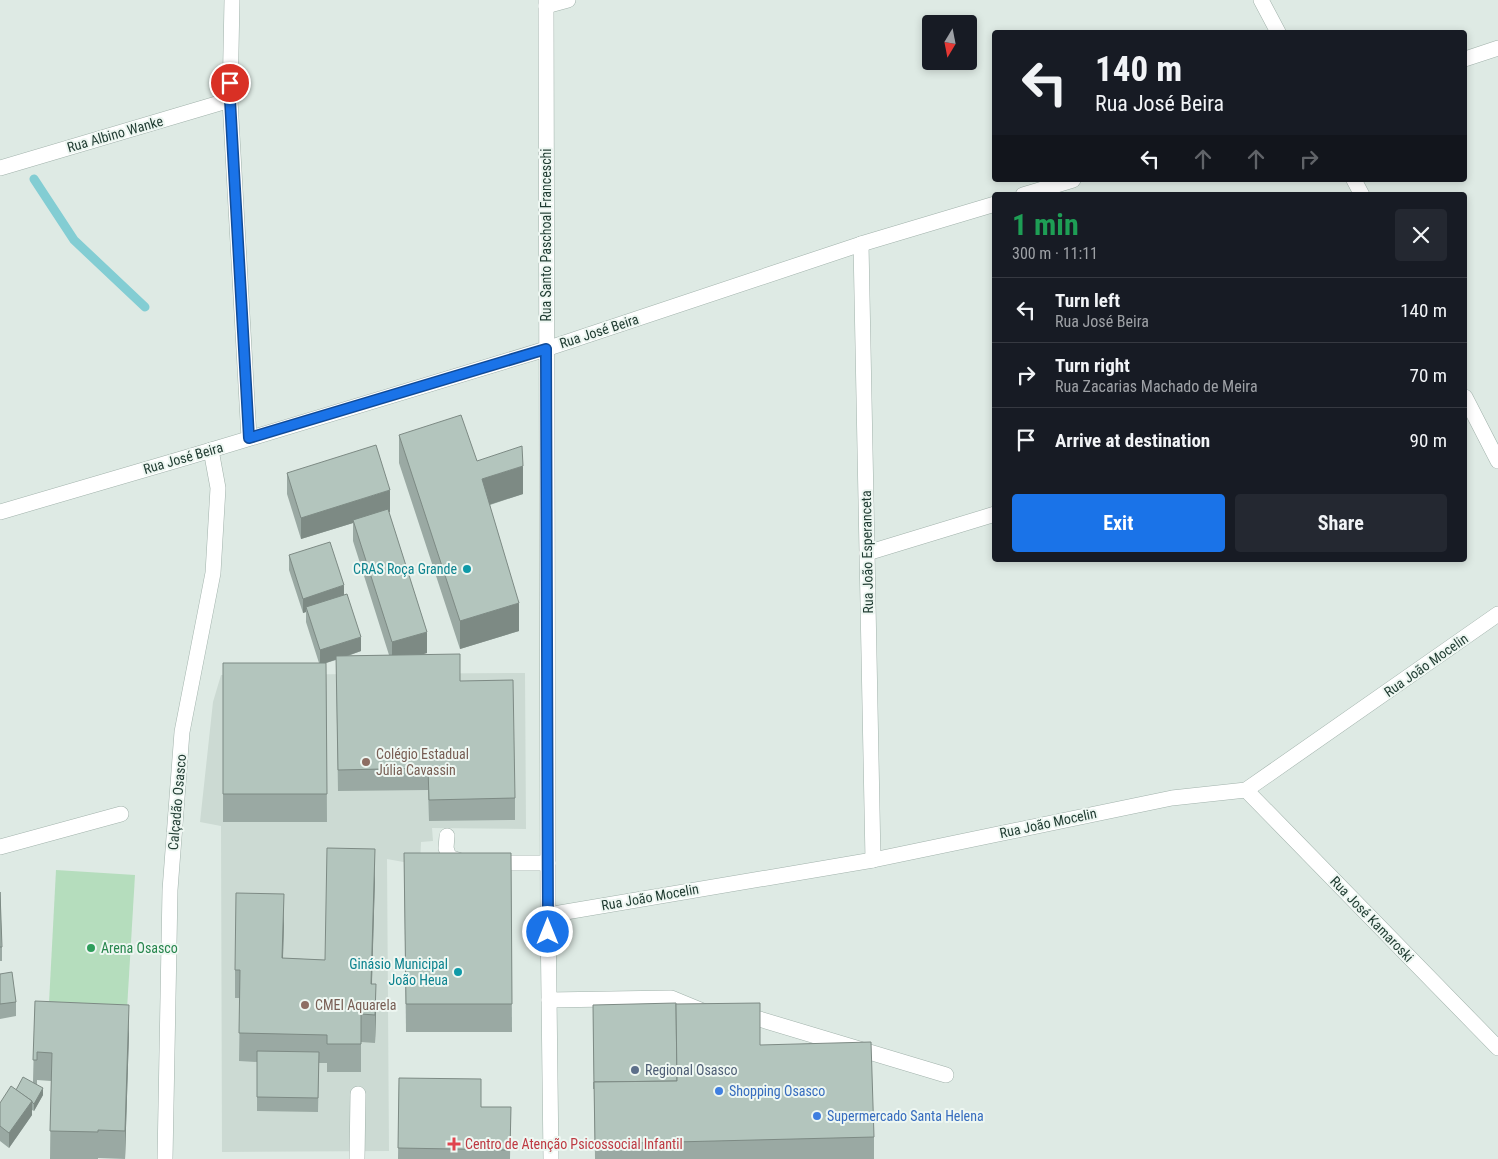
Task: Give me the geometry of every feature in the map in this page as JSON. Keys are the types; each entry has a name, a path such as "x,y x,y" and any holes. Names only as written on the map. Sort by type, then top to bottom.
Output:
{"street":[{"path":"232,0 230,100 249,438"},
{"path":"546,3 568,0"},
{"path":"1261,0 1277,30"},
{"name":"Rua Santo Paschoal Franceschi","path":"546,3 548,915 552,1159"},
{"path":"1467,58 1498,48"},
{"name":"Rua Albino Wanke","path":"0,168 230,100"},
{"path":"1033,192 1065,182"},
{"name":"Rua José Beira","path":"0,512 546,349 861,244 992,205"},
{"name":"Rua João Esperanceta","path":"861,244 873,860"},
{"path":"1467,401 1498,461"},
{"name":"Calçadão Osasco","path":"165,1159 170,890 182,732 213,573 218,488 211,450"},
{"path":"867,553 992,515"},
{"name":"Rua João Mocelin","path":"548,915 873,860 1172,798 1246,790 1498,614"},
{"name":"Rua José Kamaroski","path":"1246,790 1498,1048"},
{"path":"0,847 121,814"},
{"path":"447,836 446,848 450,857 461,862 548,863"},
{"path":"549,1000 672,998 710,1014 756,1018 946,1076"},
{"path":"357,1159 358,1094"}],"shaded area":[{"path":"525,673 526,829 432,828 433,841 421,842 420,865 387,859 389,1151 222,1152 221,826 200,822 213,702 221,675"}],"green space":[{"name":"Arena Osasco","path":"56,870 135,875 126,1026 48,1022"}],"building":[{"name":"CRAS Roça Grande","path":"461,415 477,461 522,446 523,466 482,479 519,603 460,621 399,435"},
{"path":"376,445 390,490 301,518 287,473"},
{"path":"388,509 427,632 392,642 353,520"},
{"path":"330,542 344,585 303,599 289,555"},
{"path":"347,594 361,637 320,650 306,607"},
{"path":"460,654 460,681 513,680 515,798 429,800 428,768 338,770 336,656"},
{"path":"223,663 326,663 327,794 223,794"},
{"path":"327,848 375,849 371,984 376,984 375,1015 361,1014 361,1044 327,1044 327,1035 239,1033 240,970 235,970 236,893 284,894 282,958 325,960"},
{"name":"Ginásio Municipal João Heua","path":"404,853 511,853 512,1004 406,1004"},
{"path":"0,892 2,947 0,947"},
{"path":"12,972 16,1002 0,1004 0,974"},
{"path":"35,1001 129,1005 125,1131 50,1131 52,1053 37,1052 37,1060 33,1060"},
{"name":"Regional Osasco","path":"676,1003 677,1081 594,1082 594,1089 593,1005"},
{"path":"760,1003 760,1045 871,1042 874,1137 595,1144 594,1082 677,1081 676,1004"},
{"path":"257,1051 319,1052 318,1098 257,1097"},
{"path":"23,1077 43,1088 34,1104 16,1090"},
{"name":"Centro de Atenção Psicossocial Infantil","path":"399,1078 481,1079 481,1107 511,1107 510,1150 398,1148"},
{"path":"11,1086 32,1101 9,1133 0,1126 0,1103"}],"waterway":[{"path":"34,179 74,240 145,307"}],"place":[{"name":"CRAS Roça Grande","path":"467,569"},
{"name":"Colégio Estadual Júlia Cavassin","path":"366,762"},
{"name":"Arena Osasco","path":"91,948"},
{"name":"Ginásio Municipal João Heua","path":"458,972"},
{"name":"CMEI Aquarela","path":"305,1005"},
{"name":"Regional Osasco","path":"635,1070"},
{"name":"Shopping Osasco","path":"719,1091"},
{"name":"Supermercado Santa Helena","path":"817,1116"},
{"name":"Centro de Atenção Psicossocial Infantil","path":"454,1144"}],"route":[{"path":"230,83 249,438 546,349 548,932"}]}
